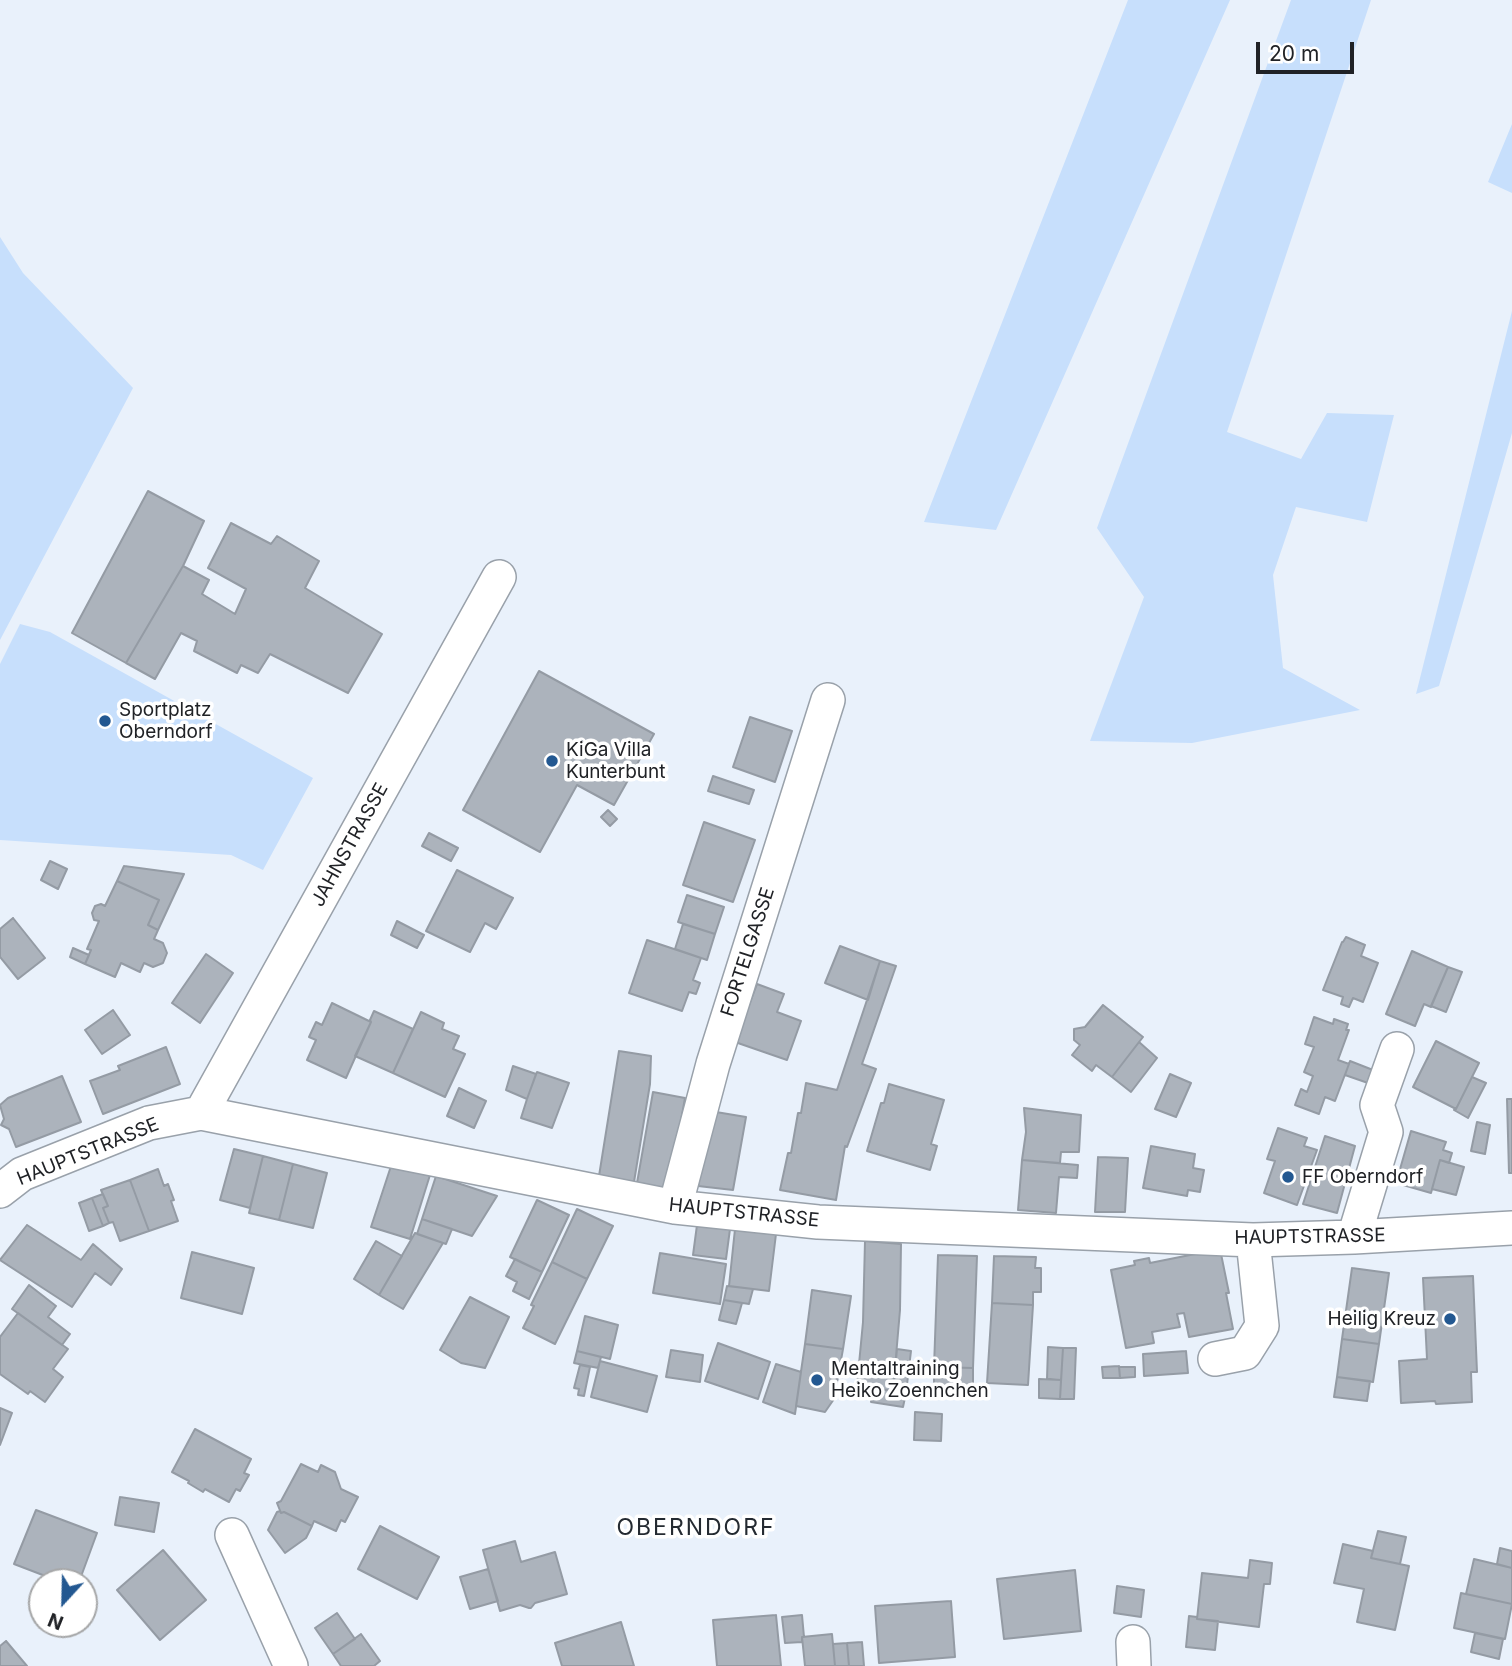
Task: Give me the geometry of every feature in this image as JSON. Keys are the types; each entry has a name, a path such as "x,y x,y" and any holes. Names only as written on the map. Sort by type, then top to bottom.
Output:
{"street":[{"name":"JAHNSTRASSE","path":"201,1113 499,577"},
{"name":"FORTELGASSE","path":"675,1207 713,1064 828,699"},
{"path":"1354,1237 1386,1132 1377,1105 1397,1049"},
{"name":"HAUPTSTRASSE","path":"0,1191 22,1174 149,1123 201,1113 675,1207 818,1222 1253,1240 1512,1228"},
{"path":"1215,1359 1245,1353 1262,1326 1253,1240"},
{"path":"232,1535 291,1666"}],"shaded area":[{"path":"1128,0 1230,0 996,530 924,522"},
{"path":"1291,0 1371,0 1227,432 1301,459 1327,413 1394,415 1367,522 1296,507 1273,575 1283,668 1360,710 1192,743 1090,741 1144,597 1097,528"},
{"path":"1512,124 1512,193 1488,182"},
{"path":"0,237 23,273 133,388 0,640"},
{"path":"1512,311 1512,433 1439,686 1416,694"},
{"name":"Sportplatz Oberndorf","path":"20,624 50,632 313,778 263,870 231,855 0,840 0,664"}],"building":[{"path":"148,491 204,521 183,566 126,663 72,633"},
{"path":"231,523 271,544 277,536 319,561 305,588 382,634 348,693 270,654 258,673 241,665 237,673 194,651 197,641 181,633 155,679 126,663 183,566 209,580 202,594 235,614 246,589 208,568"},
{"name":"KiGa Villa Kunterbunt","path":"539,671 654,734 614,805 577,785 540,852 463,810"},
{"path":"750,717 792,731 775,782 733,767"},
{"path":"713,776 754,790 749,804 708,791"},
{"path":"608,810 617,819 610,826 601,817"},
{"path":"704,822 755,840 733,902 683,885"},
{"path":"429,833 458,848 451,861 422,846"},
{"path":"50,861 67,869 58,889 41,880"},
{"path":"124,866 184,874 158,930 148,925 159,900 117,881"},
{"path":"457,870 513,898 496,929 485,923 470,952 426,931"},
{"path":"117,881 159,900 148,925 158,930 154,939 163,943 167,953 163,963 153,967 144,963 140,972 121,963 115,977 85,964 91,950 87,949 99,921 94,920 92,913 95,906 105,906"},
{"path":"687,895 724,907 715,934 678,922"},
{"path":"13,918 45,958 18,979 0,957 0,929"},
{"path":"397,921 424,935 417,948 391,935"},
{"path":"683,924 715,934 707,960 675,949"},
{"path":"1346,937 1365,945 1361,956 1378,963 1363,1002 1353,998 1349,1007 1341,1004 1343,997 1323,990"},
{"path":"647,940 701,958 693,980 700,983 696,994 689,992 682,1011 629,993"},
{"path":"840,946 880,961 868,1000 825,983"},
{"path":"73,948 89,955 85,964 70,957"},
{"path":"1412,951 1448,967 1431,1007 1424,1004 1415,1026 1386,1014"},
{"path":"206,954 233,973 200,1023 172,1003"},
{"path":"880,961 896,966 862,1064 876,1069 847,1147 845,1146 836,1200 780,1190 788,1153 791,1153 798,1113 801,1113 806,1083 837,1090"},
{"path":"1448,967 1462,972 1446,1012 1431,1006"},
{"path":"757,984 784,994 777,1012 801,1021 787,1060 735,1042"},
{"path":"332,1003 371,1022 346,1078 307,1060 316,1040 309,1037 316,1022 322,1025"},
{"path":"1103,1005 1143,1037 1112,1077 1096,1065 1092,1071 1072,1055 1080,1045 1074,1040 1074,1029 1085,1027"},
{"path":"113,1010 130,1035 102,1054 85,1030"},
{"path":"374,1011 413,1029 393,1073 355,1056"},
{"path":"421,1012 444,1023 442,1029 459,1036 453,1049 465,1054 445,1097 393,1073"},
{"path":"1314,1017 1333,1024 1334,1019 1348,1024 1346,1030 1349,1030 1338,1060 1349,1064 1335,1101 1325,1097 1319,1114 1295,1105 1301,1089 1307,1092 1313,1076 1304,1072 1314,1047 1305,1044"},
{"path":"1436,1041 1479,1063 1456,1109 1413,1087"},
{"path":"1139,1042 1157,1058 1131,1092 1112,1077"},
{"path":"166,1047 180,1084 103,1114 90,1081 120,1070 118,1066"},
{"path":"619,1051 651,1056 650,1084 634,1182 599,1176"},
{"path":"1350,1061 1373,1070 1368,1083 1345,1075"},
{"path":"513,1066 536,1074 527,1099 506,1090"},
{"path":"537,1072 569,1083 552,1128 521,1118"},
{"path":"1170,1074 1191,1083 1176,1117 1155,1109"},
{"path":"62,1076 81,1122 16,1147 9,1129 1,1125 4,1119 0,1105 8,1098"},
{"path":"1472,1077 1486,1083 1468,1118 1454,1110"},
{"path":"889,1084 944,1100 931,1144 937,1146 930,1170 867,1151"},
{"path":"459,1088 486,1101 474,1128 447,1116"},
{"path":"653,1092 685,1098 669,1189 637,1183"},
{"path":"1507,1099 1512,1099 1512,1173 1509,1173"},
{"path":"1024,1108 1081,1115 1079,1152 1061,1152 1060,1163 1022,1160 1026,1132"},
{"path":"710,1111 746,1117 733,1190 698,1186"},
{"path":"1477,1122 1490,1125 1485,1154 1471,1151"},
{"name":"FF Oberndorf","path":"1278,1128 1307,1138 1304,1146 1317,1150 1297,1205 1264,1193 1275,1161 1267,1159"},
{"path":"1411,1131 1446,1142 1443,1150 1452,1153 1449,1163 1440,1160 1431,1193 1396,1183"},
{"path":"1325,1136 1355,1146 1337,1213 1303,1204"},
{"path":"1151,1146 1195,1154 1193,1168 1204,1170 1200,1192 1188,1190 1187,1196 1143,1188"},
{"path":"234,1149 263,1156 250,1208 220,1200"},
{"path":"263,1156 293,1164 279,1220 249,1213"},
{"path":"1098,1157 1128,1158 1125,1212 1095,1212"},
{"path":"1022,1160 1078,1165 1077,1178 1059,1177 1056,1213 1018,1210"},
{"path":"1440,1160 1464,1167 1456,1195 1432,1189"},
{"path":"392,1163 430,1175 410,1239 371,1227"},
{"path":"293,1164 327,1173 313,1228 279,1220"},
{"path":"158,1169 164,1186 168,1184 178,1221 149,1231 130,1180"},
{"path":"436,1176 497,1196 472,1236 422,1219"},
{"path":"130,1180 149,1231 120,1241 113,1222 109,1223 103,1208 108,1206 101,1190"},
{"path":"103,1194 108,1206 103,1208 109,1223 103,1226 92,1198"},
{"path":"92,1198 103,1226 89,1231 79,1203"},
{"path":"537,1200 569,1215 542,1272 510,1257"},
{"path":"577,1209 613,1226 587,1279 552,1262"},
{"path":"422,1219 452,1229 446,1244 417,1234"},
{"path":"27,1225 81,1260 93,1244 122,1269 111,1285 95,1273 72,1307 0,1260"},
{"path":"697,1225 730,1229 726,1259 693,1255"},
{"path":"735,1229 776,1234 769,1291 729,1286"},
{"path":"415,1233 443,1243 403,1309 379,1295"},
{"path":"376,1241 402,1256 379,1295 354,1279"},
{"path":"865,1241 901,1244 900,1310 893,1391 857,1385 863,1322"},
{"path":"1220,1249 1233,1329 1189,1337 1184,1313 1177,1314 1180,1327 1152,1332 1154,1343 1126,1348 1111,1270 1135,1265 1134,1261 1149,1258 1150,1263"},
{"path":"192,1252 254,1268 242,1314 181,1298"},
{"path":"660,1253 726,1264 720,1304 653,1293"},
{"path":"938,1255 977,1256 973,1368 934,1367"},
{"path":"994,1256 1036,1257 1035,1268 1041,1268 1041,1292 1033,1292 1033,1305 992,1303"},
{"path":"515,1259 542,1272 529,1299 513,1291 517,1282 506,1276"},
{"path":"552,1262 587,1279 555,1344 523,1328"},
{"path":"1352,1268 1389,1273 1379,1344 1342,1339"},
{"name":"Heilig Kreuz","path":"1473,1276 1477,1372 1471,1372 1472,1402 1401,1403 1399,1361 1427,1359 1423,1278"},
{"path":"29,1285 56,1306 48,1317 70,1334 62,1345 12,1309"},
{"path":"727,1286 753,1289 749,1304 724,1300"},
{"path":"812,1290 851,1296 843,1349 805,1344"},
{"path":"470,1297 509,1317 485,1368 461,1363 440,1350"},
{"path":"724,1300 742,1303 736,1324 719,1320"},
{"path":"992,1303 1033,1305 1028,1385 987,1383"},
{"path":"18,1313 68,1349 53,1369 63,1377 45,1402 30,1391 28,1394 0,1374 0,1337"},
{"path":"585,1316 618,1325 610,1359 577,1351"},
{"path":"1342,1339 1379,1344 1373,1382 1337,1377"},
{"path":"718,1343 770,1362 758,1399 705,1381"},
{"path":"805,1344 843,1349 834,1399 825,1412 796,1406"},
{"path":"1048,1347 1063,1348 1061,1380 1047,1379"},
{"path":"1063,1348 1076,1348 1074,1399 1060,1399"},
{"path":"897,1349 911,1351 906,1393 893,1391"},
{"path":"671,1350 703,1355 700,1382 666,1377"},
{"path":"577,1351 601,1357 598,1368 574,1363"},
{"path":"1186,1351 1188,1373 1144,1376 1143,1354"},
{"path":"600,1361 657,1376 647,1412 591,1397"},
{"path":"776,1364 801,1372 795,1414 763,1402"},
{"path":"580,1365 590,1367 584,1396 578,1395 579,1389 574,1388"},
{"path":"1119,1366 1120,1378 1103,1378 1102,1367"},
{"path":"934,1367 973,1368 973,1386 934,1385"},
{"path":"1119,1367 1135,1367 1135,1377 1120,1378"},
{"path":"1337,1377 1370,1381 1367,1401 1334,1397"},
{"path":"1039,1379 1061,1380 1060,1399 1039,1398"},
{"path":"873,1388 906,1393 903,1407 871,1402"},
{"path":"0,1408 12,1413 0,1445"},
{"path":"915,1412 942,1414 941,1441 914,1440"},
{"path":"195,1429 251,1459 244,1473 249,1475 240,1491 236,1489 229,1502 205,1489 203,1492 172,1472"},
{"path":"301,1464 318,1472 321,1465 335,1472 341,1489 358,1497 345,1522 341,1520 336,1531 314,1521 312,1526 281,1513 277,1503 281,1501"},
{"path":"120,1497 159,1503 154,1532 115,1525"},
{"path":"36,1510 97,1533 84,1568 28,1569 14,1564"},
{"path":"280,1511 312,1526 306,1538 285,1553 268,1530"},
{"path":"380,1526 439,1557 417,1599 358,1569"},
{"path":"1378,1531 1406,1537 1400,1564 1371,1558"},
{"path":"515,1541 521,1562 555,1552 567,1594 535,1603 531,1608 520,1605 500,1611 483,1550"},
{"path":"1343,1544 1373,1551 1371,1558 1409,1566 1395,1630 1357,1622 1364,1589 1334,1583"},
{"path":"1500,1548 1512,1551 1512,1568 1497,1564"},
{"path":"163,1550 206,1600 160,1640 117,1590"},
{"path":"1474,1559 1512,1568 1512,1604 1466,1594"},
{"path":"1250,1560 1272,1563 1270,1584 1264,1584 1259,1627 1197,1619 1202,1573 1248,1578"},
{"path":"488,1569 498,1601 470,1609 460,1577"},
{"path":"1075,1570 1081,1631 1004,1639 997,1579"},
{"path":"1117,1586 1144,1590 1141,1617 1114,1613"},
{"path":"1461,1593 1512,1604 1505,1639 1454,1628"},
{"path":"951,1601 955,1657 879,1663 875,1606"},
{"path":"337,1613 355,1639 333,1654 315,1628"},
{"path":"776,1615 781,1666 717,1666 713,1620"},
{"path":"802,1615 802,1642 785,1643 782,1617"},
{"path":"1189,1616 1218,1621 1215,1650 1186,1647"},
{"path":"621,1622 634,1666 562,1666 555,1643"},
{"path":"1475,1633 1503,1639 1499,1659 1471,1652"},
{"path":"361,1634 380,1661 374,1666 341,1666 333,1654"},
{"path":"832,1634 835,1666 805,1666 802,1637"},
{"path":"6,1641 27,1666 0,1666 0,1646"},
{"path":"862,1642 864,1666 849,1666 847,1643"},
{"path":"847,1643 849,1666 835,1666 833,1644"}],"place":[{"name":"Sportplatz Oberndorf","path":"105,721"},
{"name":"KiGa Villa Kunterbunt","path":"552,761"},
{"name":"FF Oberndorf","path":"1288,1177"},
{"name":"Heilig Kreuz","path":"1450,1319"},
{"name":"Mentaltraining Heiko Zoennchen","path":"817,1380"}],"district":[{"name":"OBERNDORF","path":"696,1528"}]}
